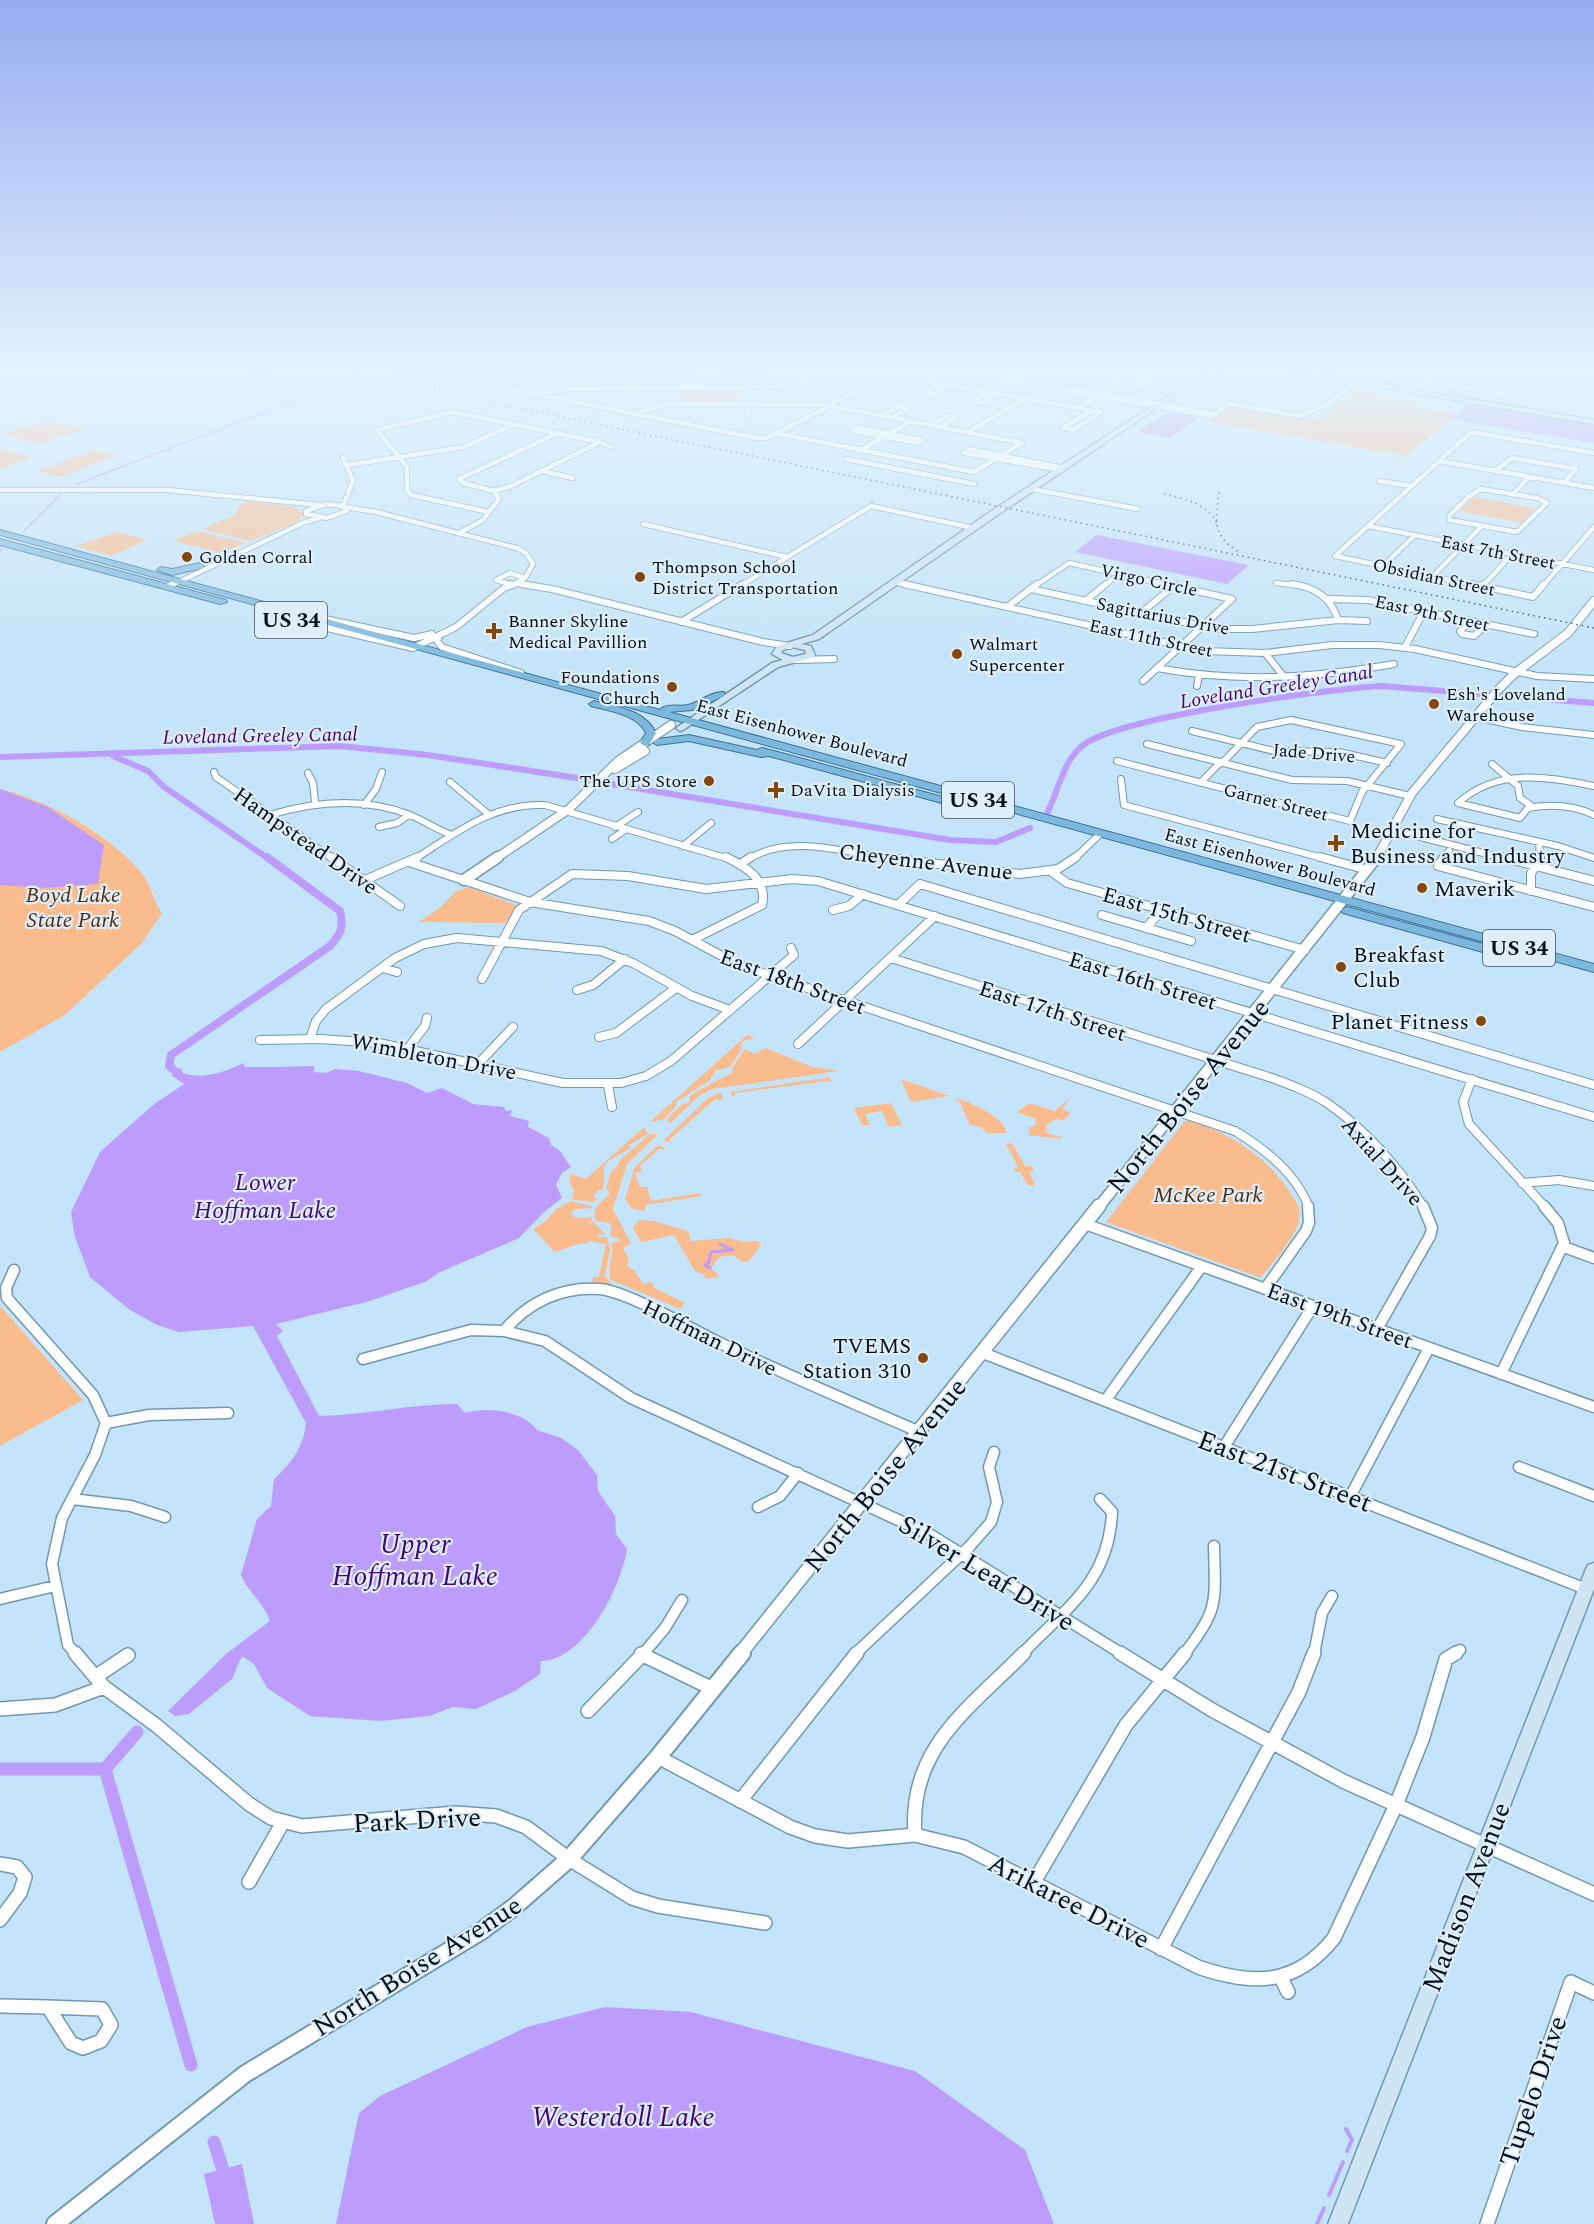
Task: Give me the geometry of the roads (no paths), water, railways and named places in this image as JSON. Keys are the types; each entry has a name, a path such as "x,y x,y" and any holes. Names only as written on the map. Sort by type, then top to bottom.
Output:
{"highway":[{"name":"East Eisenhower Boulevard","path":"0,532 54,546 276,616 417,650"},
{"name":"East Eisenhower Boulevard","path":"0,542 308,615 594,704 681,723 770,753 1096,838"},
{"path":"54,546 165,571 205,567"},
{"path":"205,567 199,575 201,581 254,601"},
{"path":"171,582 308,615"},
{"path":"417,650 472,666 527,676 671,710 695,706 721,694"},
{"name":"East Eisenhower Boulevard","path":"527,676 681,723 1096,838 1340,904 1594,968"},
{"path":"594,704 646,724 651,733 645,743"},
{"path":"657,742 689,738 761,754 770,753"},
{"name":"East Eisenhower Boulevard","path":"1340,904 1485,948 1594,977"},
{"path":"1485,948 1497,947 1563,960"}],"main road":[{"path":"681,723 776,653 816,637 1053,475"},
{"path":"681,723 775,665 809,657 816,637"},
{"path":"792,646 811,650"},
{"path":"776,653 794,660"},
{"name":"Madison Avenue","path":"1338,2224 1589,1588 1594,1569"}],"street":[{"path":"344,506 350,491 352,475"},
{"path":"407,475 407,490 411,495 489,512"},
{"path":"468,475 459,479 463,483 494,491 533,475"},
{"path":"559,475 573,478"},
{"path":"929,475 974,484"},
{"path":"1368,526 1424,475"},
{"path":"1516,475 1594,488"},
{"path":"1564,483 1571,475"},
{"path":"1513,494 1529,477"},
{"path":"1379,481 1411,486"},
{"path":"1032,489 1138,509"},
{"path":"1481,489 1513,494 1546,501 1522,530 1517,532 1450,520 1449,516 1462,503 1481,489"},
{"path":"0,490 167,490 319,505 339,500 350,491"},
{"path":"459,533 483,520 499,499 494,491"},
{"path":"282,502 319,518"},
{"path":"326,504 381,514 513,546 526,554 532,566 525,578 496,594 480,610 417,650"},
{"path":"171,582 296,523 319,505"},
{"path":"343,514 347,511 344,506"},
{"path":"681,622 872,506 973,528"},
{"path":"171,582 300,524 343,514 381,514"},
{"path":"643,524 787,557"},
{"name":"East 7th Street","path":"1368,526 1594,570"},
{"name":"Obsidian Street","path":"1368,526 1335,557 1533,597 1562,564"},
{"path":"1432,577 1481,526"},
{"path":"1562,564 1594,527"},
{"path":"1382,567 1415,535"},
{"path":"1482,587 1512,554"},
{"path":"496,594 500,583 497,578 523,570 530,561"},
{"name":"Virgo Circle","path":"1007,607 1069,563 1233,600 1179,646 1143,681"},
{"path":"1086,601 1120,573"},
{"path":"512,574 552,590"},
{"name":"East 11th Street","path":"894,582 1179,646 1225,653 1265,653 1354,644 1405,647 1517,672 1552,678 1594,680"},
{"path":"500,583 552,590 763,642 792,646"},
{"path":"1276,583 1306,586 1329,599 1338,620"},
{"path":"1141,613 1174,585"},
{"name":"Sagittarius Drive","path":"1031,589 1203,627 1241,630 1338,620 1367,621"},
{"name":"East 9th Street","path":"1329,599 1368,600 1534,634"},
{"name":"North Boise Avenue","path":"55,2224 245,2074 489,1926 532,1893 568,1859 658,1757 1305,950 1368,870 1393,830 1410,796 1495,694 1517,672 1562,639 1592,606"},
{"path":"1405,647 1424,611"},
{"path":"308,615 414,638 429,636 460,622"},
{"path":"1470,621 1460,631 1462,634 1474,636 1487,624"},
{"path":"440,635 437,641 442,647 527,676"},
{"path":"763,642 776,653"},
{"path":"794,660 834,659 811,650"},
{"path":"1265,653 1285,678"},
{"path":"1157,668 1199,675 1285,678 1394,664"},
{"path":"1197,686 1199,675"},
{"path":"1476,717 1531,729 1594,735"},
{"path":"1201,782 1257,727 1302,721 1401,744 1367,786"},
{"path":"612,770 625,766 681,723"},
{"path":"464,879 566,811 612,770 618,761 681,723"},
{"name":"Jade Drive","path":"1192,731 1274,751 1339,752 1386,763"},
{"path":"1147,744 1292,780 1339,780 1410,796"},
{"name":"Garnet Street","path":"1117,761 1350,821 1367,786"},
{"path":"1492,765 1518,786 1520,798 1533,807"},
{"name":"Hampstead Drive","path":"214,772 216,777 400,906"},
{"path":"364,805 376,789 382,772"},
{"path":"308,773 313,783 315,802"},
{"path":"1594,786 1543,776 1510,778 1483,786 1469,793 1458,803 1520,818 1528,808 1533,807 1577,808 1594,814"},
{"path":"1120,779 1124,805 1368,870"},
{"path":"450,782 488,813"},
{"path":"270,815 315,802 364,805 409,814 428,826 452,835"},
{"path":"364,880 409,862 488,813 524,804 545,805 742,863 751,869 764,899 759,908 692,940"},
{"path":"615,827 638,812"},
{"path":"379,827 397,823 409,814"},
{"path":"1437,819 1539,842 1594,858"},
{"path":"683,846 711,823"},
{"path":"612,839 625,830"},
{"path":"1393,830 1594,881"},
{"path":"795,837 796,846"},
{"name":"Cheyenne Avenue","path":"742,863 760,852 796,846 1020,874 1052,872 1067,867 1096,838"},
{"path":"1531,891 1531,874 1540,858 1539,842"},
{"path":"1449,851 1438,866 1594,907"},
{"name":"East 18th Street","path":"409,862 530,902 637,918 663,926 727,960 770,976 1224,1126 1253,1142 1278,1162 1305,1197 1310,1218 1309,1225 1265,1289"},
{"name":"East 15th Street","path":"1052,872 1067,883 1305,950"},
{"name":"East 16th Street","path":"482,979 519,910 568,876 577,873 635,877 695,889 810,880 863,894 1594,1117"},
{"path":"898,905 920,884 1594,1085"},
{"path":"833,910 849,906 863,894"},
{"path":"1146,928 1162,910"},
{"path":"1102,915 1191,941"},
{"path":"798,1044 935,916"},
{"path":"311,1036 316,1021 326,1009 402,954 430,942 464,938 595,950 625,959 676,988 730,1010"},
{"path":"612,1107 608,1085 640,1078 658,1071 794,955 791,948"},
{"name":"East 17th Street","path":"891,958 1215,1062"},
{"path":"577,990 593,985 625,959"},
{"path":"382,968 397,972"},
{"path":"599,1038 616,1033 676,988"},
{"path":"409,1047 425,1026 427,1018"},
{"path":"479,1064 513,1027"},
{"name":"Wimbleton Drive","path":"260,1040 311,1036 409,1047 569,1084 608,1085"},
{"name":"Axial Drive","path":"1215,1062 1288,1084 1327,1103 1343,1114 1421,1200 1431,1221 1428,1240 1377,1329"},
{"path":"1472,1079 1462,1098 1464,1114 1469,1124 1558,1223 1563,1248 1501,1374"},
{"path":"1343,1114 1355,1111"},
{"path":"1522,1183 1559,1180 1594,1186"},
{"name":"East 19th Street","path":"1085,1224 1594,1407"},
{"path":"1563,1248 1594,1258"},
{"path":"1105,1401 1202,1266"},
{"path":"14,1270 6,1288 7,1299 93,1395 106,1423 149,1415 228,1413"},
{"name":"Hoffman Drive","path":"504,1331 522,1310 549,1297 592,1288 613,1291 768,1366 920,1432"},
{"path":"1224,1447 1313,1306"},
{"name":"Silver Leaf Drive","path":"363,1359 457,1333 504,1331 545,1341 632,1398 912,1525 963,1553 1212,1710 1343,1781 1486,1846 1593,1890"},
{"path":"1350,1497 1429,1348"},
{"name":"East 21st Street","path":"983,1353 1589,1588"},
{"name":"Park Drive","path":"106,1423 95,1455 72,1499 57,1535 52,1564 68,1645 105,1687 157,1726 249,1804 271,1818 302,1826 434,1814 480,1813 526,1827 568,1859 632,1898 658,1906 765,1923"},
{"path":"740,1801 849,1660 963,1553 993,1516 997,1495 989,1467 994,1452"},
{"path":"1519,1467 1594,1496"},
{"path":"758,1507 780,1496 798,1473"},
{"path":"72,1499 120,1504 148,1510 165,1517"},
{"path":"915,1835 914,1812 918,1782 939,1738 1089,1586 1109,1550 1112,1512 1100,1499"},
{"path":"1034,1882 1126,1725 1162,1678 1188,1651 1213,1612 1216,1587 1214,1546"},
{"path":"0,1599 55,1586"},
{"path":"1161,1948 1270,1742 1299,1692 1313,1657 1322,1613 1332,1596"},
{"path":"588,1711 641,1654 677,1610 682,1600"},
{"name":"Arikaree Drive","path":"658,1757 790,1827 826,1839 848,1841 915,1835 964,1847 1218,1976 1263,1982 1281,1978 1309,1965 1329,1947 1396,1804 1423,1737 1446,1659 1460,1650"},
{"path":"641,1654 713,1689"},
{"path":"95,1677 129,1655"},
{"path":"0,1709 55,1705 105,1687"},
{"path":"249,1882 283,1822"},
{"path":"0,1864 17,1867 26,1877 20,1893 0,1920"},
{"path":"1281,1978 1288,1992"},
{"name":"Tupelo Drive","path":"1487,2224 1571,1982 1594,1993"},
{"path":"0,2006 48,2007 102,2009 111,2025 101,2041 83,2048 71,2043 48,2007"}],"water":[{"path":"1097,535 1249,565 1227,584 1075,552"},
{"path":"0,789 48,807 104,845 98,884 43,888 0,885"},
{"path":"243,1063 245,1067 314,1066 314,1072 326,1073 335,1069 359,1071 407,1083 427,1093 442,1088 473,1104 504,1107 506,1111 512,1110 510,1116 529,1121 528,1127 549,1138 551,1145 560,1151 571,1167 562,1173 556,1184 562,1198 544,1212 519,1238 438,1273 427,1281 370,1301 276,1324 283,1331 277,1336 319,1416 457,1404 465,1413 494,1410 514,1414 523,1418 537,1430 561,1438 578,1450 597,1475 598,1491 615,1516 616,1534 627,1549 609,1601 586,1635 572,1648 557,1657 541,1661 540,1674 515,1691 476,1709 453,1707 429,1716 381,1721 310,1716 267,1688 254,1664 242,1656 232,1679 189,1714 175,1716 168,1711 226,1654 270,1621 241,1575 257,1519 271,1506 274,1479 296,1454 303,1439 306,1423 253,1326 179,1332 157,1325 130,1310 90,1277 75,1237 71,1212 100,1152 153,1105 184,1084 172,1076 173,1069 181,1068 183,1073 198,1076 222,1072"},
{"name":"Westerdoll Lake","path":"605,2007 691,2012 915,2071 1025,2150 1054,2224 336,2224 359,2113 380,2096 527,2027"},
{"path":"242,2164 254,2224 215,2224 204,2174"}],"waterway":[{"path":"77,484 101,475"},
{"path":"24,531 60,495"},
{"name":"Loveland Greeley Canal","path":"1046,815 1065,769 1082,746 1103,735 1178,715 1272,699 1381,686 1594,703"},
{"name":"Loveland Greeley Canal","path":"0,757 340,746 428,755 590,780"},
{"path":"113,756 148,771 164,787 269,859"},
{"name":"Loveland Greeley Canal","path":"611,784 950,840 996,842 1030,828"},
{"path":"173,1069 169,1066 171,1055 330,946 339,934 342,922 340,911 267,857"},
{"path":"710,1268 705,1265 709,1262 711,1252 733,1250 720,1244"},
{"path":"105,1769 137,1732"},
{"path":"0,1769 105,1769"},
{"path":"105,1769 191,2065"},
{"path":"1346,2129 1352,2140 1347,2151"},
{"path":"214,2142 222,2167"},
{"path":"1329,2195 1343,2162"},
{"path":"1317,2224 1324,2208"}],"railway":[{"path":"845,475 1594,628"},
{"path":"1217,524 1219,492"},
{"path":"1164,494 1195,503 1208,511 1217,524"},
{"path":"1217,524 1224,539 1239,552"}],"place":[{"name":"Golden Corral","path":"187,557"},
{"name":"Thompson School District Transportation","path":"640,577"},
{"name":"Banner Skyline Medical Pavillion","path":"494,631"},
{"name":"Walmart Supercenter","path":"957,654"},
{"name":"Foundations Church","path":"672,687"},
{"name":"Esh's Loveland Warehouse","path":"1434,704"},
{"name":"The UPS Store","path":"709,781"},
{"name":"DaVita Dialysis","path":"776,790"},
{"name":"Medicine for Business and Industry","path":"1336,843"},
{"name":"Maverik","path":"1422,888"},
{"name":"Breakfast Club","path":"1341,967"},
{"name":"Planet Fitness","path":"1481,1021"},
{"name":"TVEMS Station 310","path":"923,1358"}],"park label":[{"name":"Boyd Lake State Park","path":"73,906"},
{"name":"McKee Park","path":"1208,1194"}],"water label":[{"name":"Lower Hoffman Lake","path":"265,1196"},
{"name":"Upper Hoffman Lake","path":"415,1559"}]}
